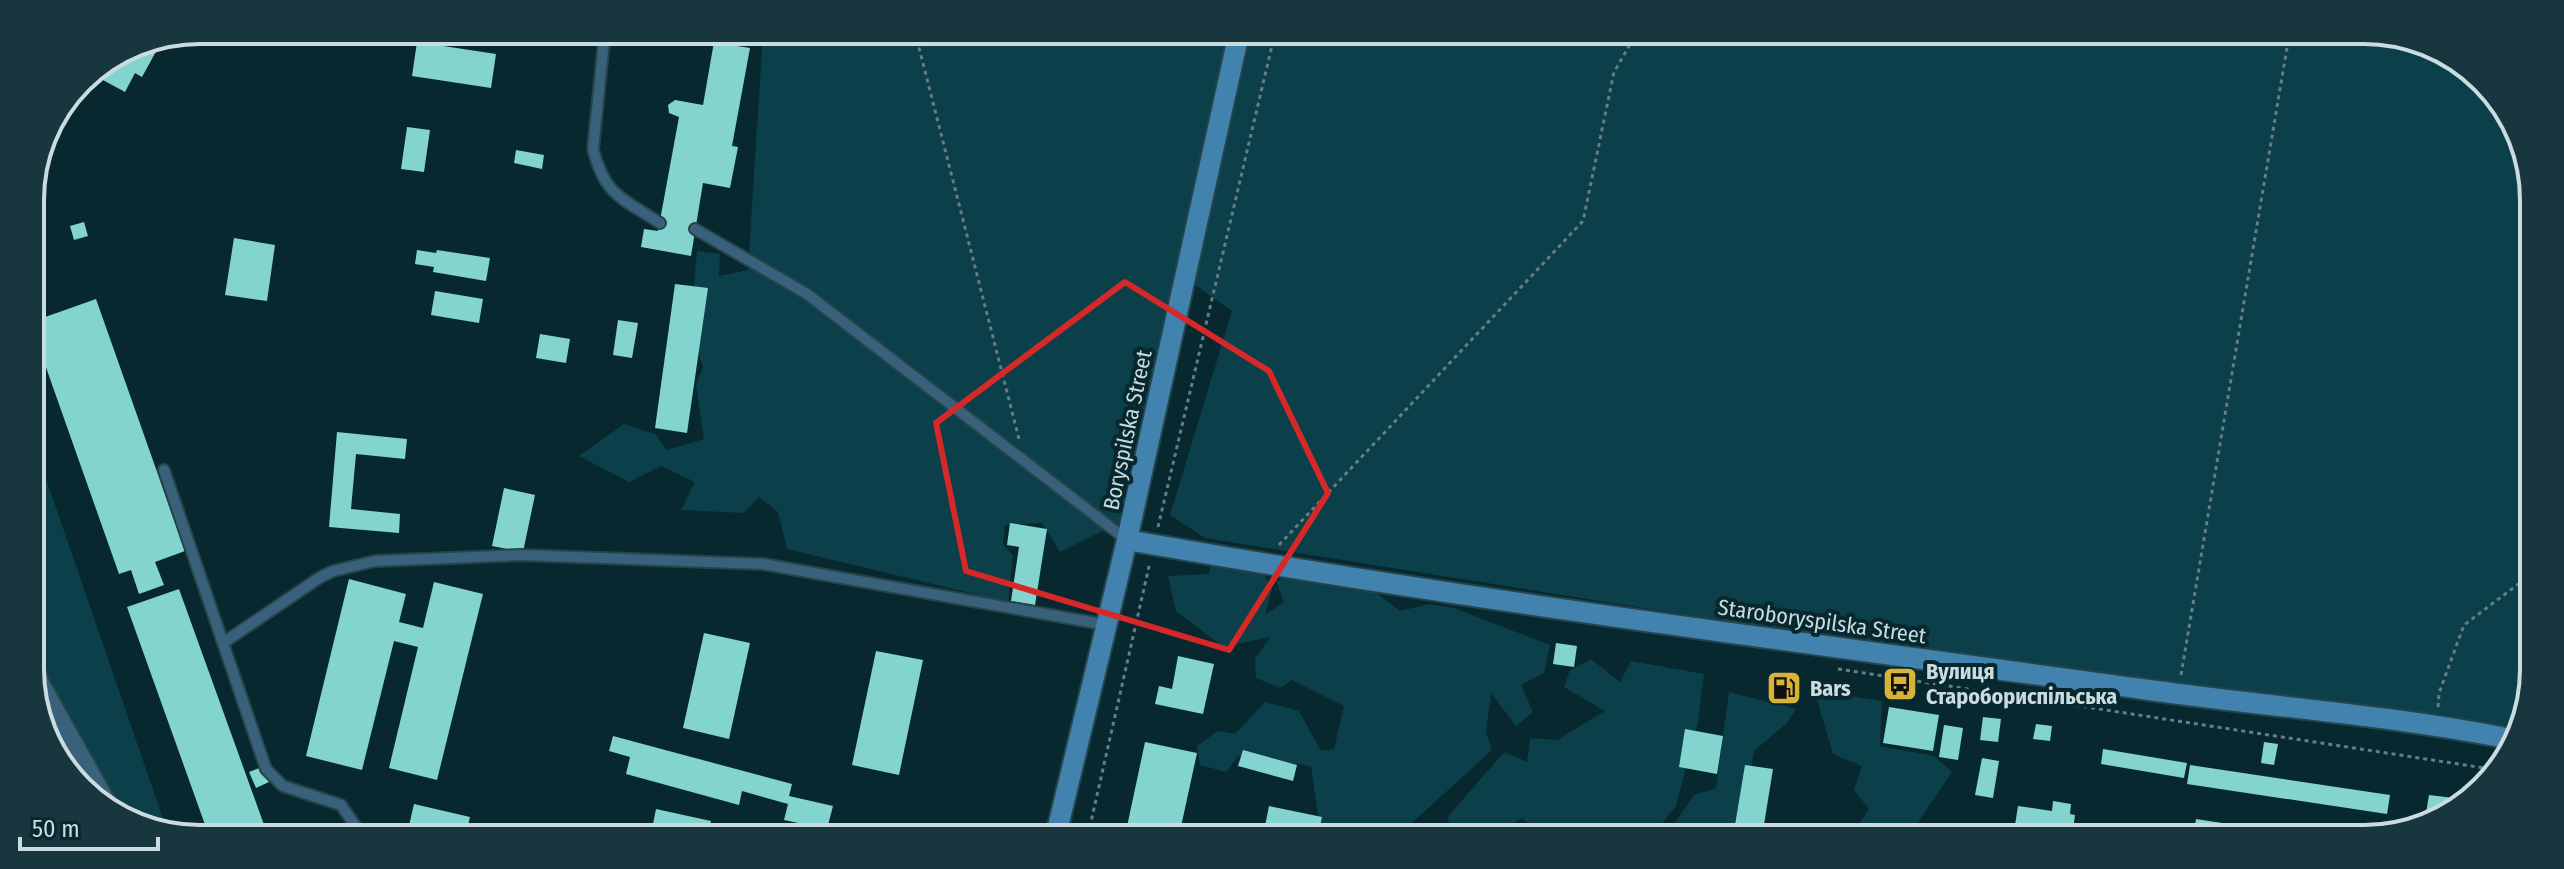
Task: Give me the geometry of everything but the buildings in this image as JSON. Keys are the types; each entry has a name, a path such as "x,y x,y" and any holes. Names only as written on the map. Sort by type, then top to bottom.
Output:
{"main road":[{"name":"Boryspilska Street","path":"1058,825 1127,540 1237,44"},
{"name":"Staroboryspilska Street","path":"1127,540 1261,564 2177,694 2437,724 2504,738"}],"street":[{"path":"47,698 95,784"}],"lane":[{"path":"604,44 593,149 598,167 610,190 660,223"},
{"path":"695,229 807,294 1127,540"},
{"path":"164,470 266,769 283,786 341,805 355,825"},
{"path":"223,643 333,571 375,561 521,555 763,564 1107,625"}],"path":[{"path":"918,44 1025,462"},
{"path":"1090,825 1272,44"},
{"path":"1261,564 1583,221 1614,72 1630,44"},
{"path":"2177,694 2288,44"},
{"path":"2437,724 2439,693 2464,625 2520,583"}],"highlighted area":[{"path":"1125,282 1269,371 1328,493 1229,650 966,571 936,423"}],"shaded area":[{"path":"762,44 1225,44 1206,153 1125,520 1060,552 1042,523 1005,525 1003,545 1013,555 1008,602 787,549 778,512 759,497 744,513 681,510 695,482 661,466 629,482 579,456 624,424 655,434 667,450 704,439 696,384 703,367 690,329 697,251 720,254 719,276 748,270"},
{"path":"1235,44 2364,44 2404,49 2424,56 2459,76 2488,105 2512,150 2519,180 2520,669 2515,709 2504,738 1875,645 1205,538 1170,515 1232,311 1191,282"},
{"path":"44,473 164,821 131,809 97,786 70,756 52,719 44,679"},
{"path":"1212,558 1261,569 1272,589 1265,615 1284,602 1276,581 1294,574 1370,588 1400,611 1429,604 1454,608 1550,645 1544,673 1521,685 1533,712 1516,726 1491,693 1486,732 1492,750 1410,825 1319,825 1311,766 1238,756 1226,772 1200,765 1197,746 1218,731 1235,734 1265,702 1299,711 1321,751 1334,749 1344,706 1292,680 1280,688 1256,678 1255,659 1270,637 1223,647 1176,611 1168,576 1209,574"},
{"path":"1591,659 1620,682 1631,661 1704,674 1698,722 1676,806 1661,825 1530,825 1522,818 1511,825 1450,825 1447,818 1504,752 1527,762 1530,738 1557,740 1605,711 1564,687 1570,670"},
{"path":"1814,690 1882,701 1880,746 1934,756 1952,772 1916,825 1858,825 1869,809 1854,790 1862,766 1833,754"},
{"path":"1729,692 1796,709 1787,723 1754,751 1741,825 1673,825 1694,795 1716,788"}],"place":[{"name":"Вулиця Старобориспільська","path":"1900,684"},
{"name":"Bars","path":"1784,688"}]}
